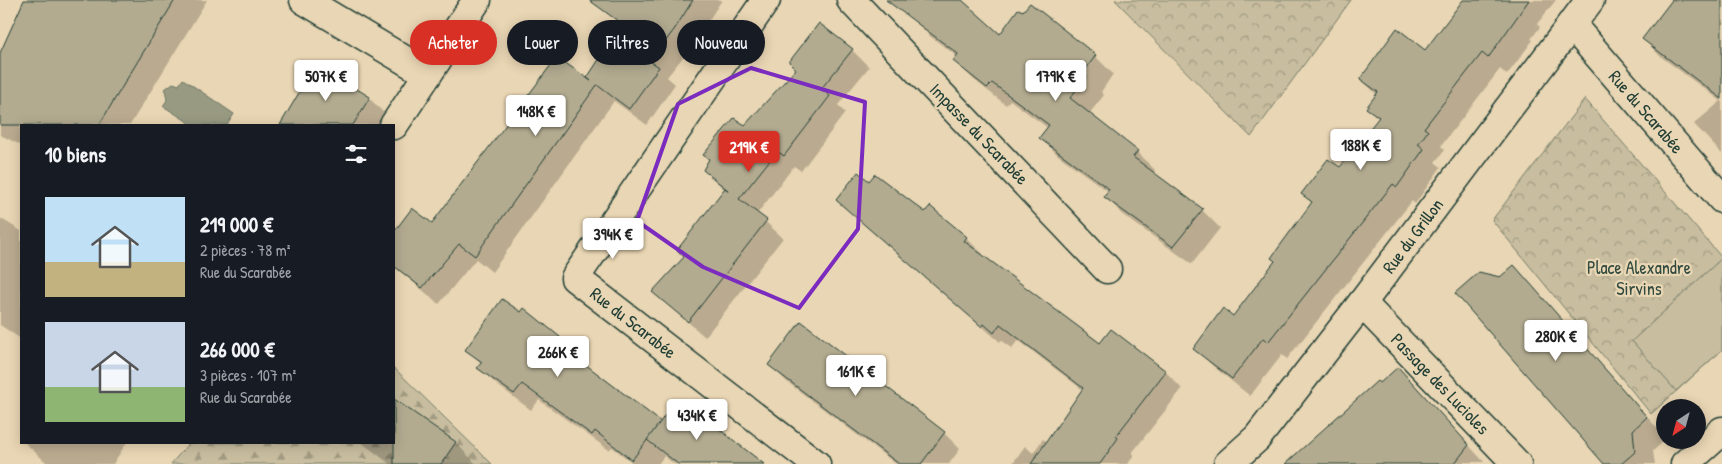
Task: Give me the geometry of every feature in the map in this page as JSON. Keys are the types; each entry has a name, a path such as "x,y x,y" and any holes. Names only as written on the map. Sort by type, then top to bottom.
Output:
{"street":[{"path":"304,0 428,74"},
{"path":"395,124 477,0"},
{"name":"Rue du Scarabée","path":"766,0 575,278 816,464"},
{"name":"Impasse du Scarabée","path":"851,0 1107,269"},
{"name":"Rue du Grillon","path":"1228,464 1257,438 1362,303 1590,0"},
{"name":"Rue du Scarabée","path":"1571,24 1722,199"},
{"name":"Passage des Lucioles","path":"1362,303 1517,464"},
{"path":"1685,464 1722,431"}],"highlighted area":[{"path":"751,68 865,102 858,229 799,308 703,267 637,221 678,104"}],"green space":[{"path":"1115,0 1351,0 1251,137"},
{"name":"Place Alexandre Sirvins","path":"1585,99 1722,258 1722,350 1668,399 1656,399 1656,409 1651,414 1492,220"},
{"path":"1722,258 1722,350 1676,391 1632,341"},
{"path":"395,369 492,464 171,464 188,444 395,444"}],"shaded area":[{"path":"183,79 234,114 228,124 191,124 163,106 167,100 165,89 173,83 179,85"}],"building":[{"path":"24,0 175,0 100,124 0,125 0,53"},
{"path":"589,0 693,0 680,20 677,20 677,25 667,39 667,20 616,20"},
{"path":"886,0 962,0 1000,34 1018,9 1023,11 1030,3 1096,55 1083,73 1087,76 1070,98 1138,151 1133,157 1203,209 1173,247 1104,197 1109,189 1039,138 1049,125 992,83 987,88 953,61 958,54"},
{"path":"1463,0 1529,0 1488,58 1482,53 1424,128 1428,131 1418,144 1424,149 1397,187 1393,184 1268,342 1263,338 1232,379 1193,349 1223,308 1233,316 1275,261 1271,258 1312,202 1301,194 1328,159 1340,167 1379,117 1366,108 1378,92 1360,79 1397,28 1425,50"},
{"path":"1672,0 1722,0 1722,99 1642,39"},
{"path":"819,23 853,49 821,89 830,96 784,156 777,151 739,199 767,220 688,322 652,292 684,257 677,250 725,188 729,191 703,170 709,159 703,155 734,118 745,125 796,69 789,62"},
{"path":"316,64 370,97 354,124 281,124"},
{"path":"551,65 568,65 591,81 587,78 595,65 656,65 659,67 629,109 597,85 475,256 459,244 422,288 395,267 395,231 412,208 432,223"},
{"path":"858,172 869,181 875,174 925,212 930,206 967,237 964,241 1100,343 1111,329 1166,371 1116,436 1118,438 1100,464 1031,464 1083,388 1000,324 994,333 984,324 982,327 836,200"},
{"path":"1514,265 1647,417 1633,430 1635,452 1621,464 1604,464 1455,293 1479,272 1500,277"},
{"path":"502,299 521,312 524,308 560,337 556,342 661,422 632,460 595,431 592,435 522,384 514,394 477,368 482,362 465,350"},
{"path":"801,321 945,432 921,464 899,464 768,365"},
{"path":"1398,367 1469,445 1454,464 1285,464 1377,381 1380,383"},
{"path":"395,400 456,442 441,464 394,464"},
{"path":"687,404 764,464 678,464 647,440 671,407 680,414"}]}
